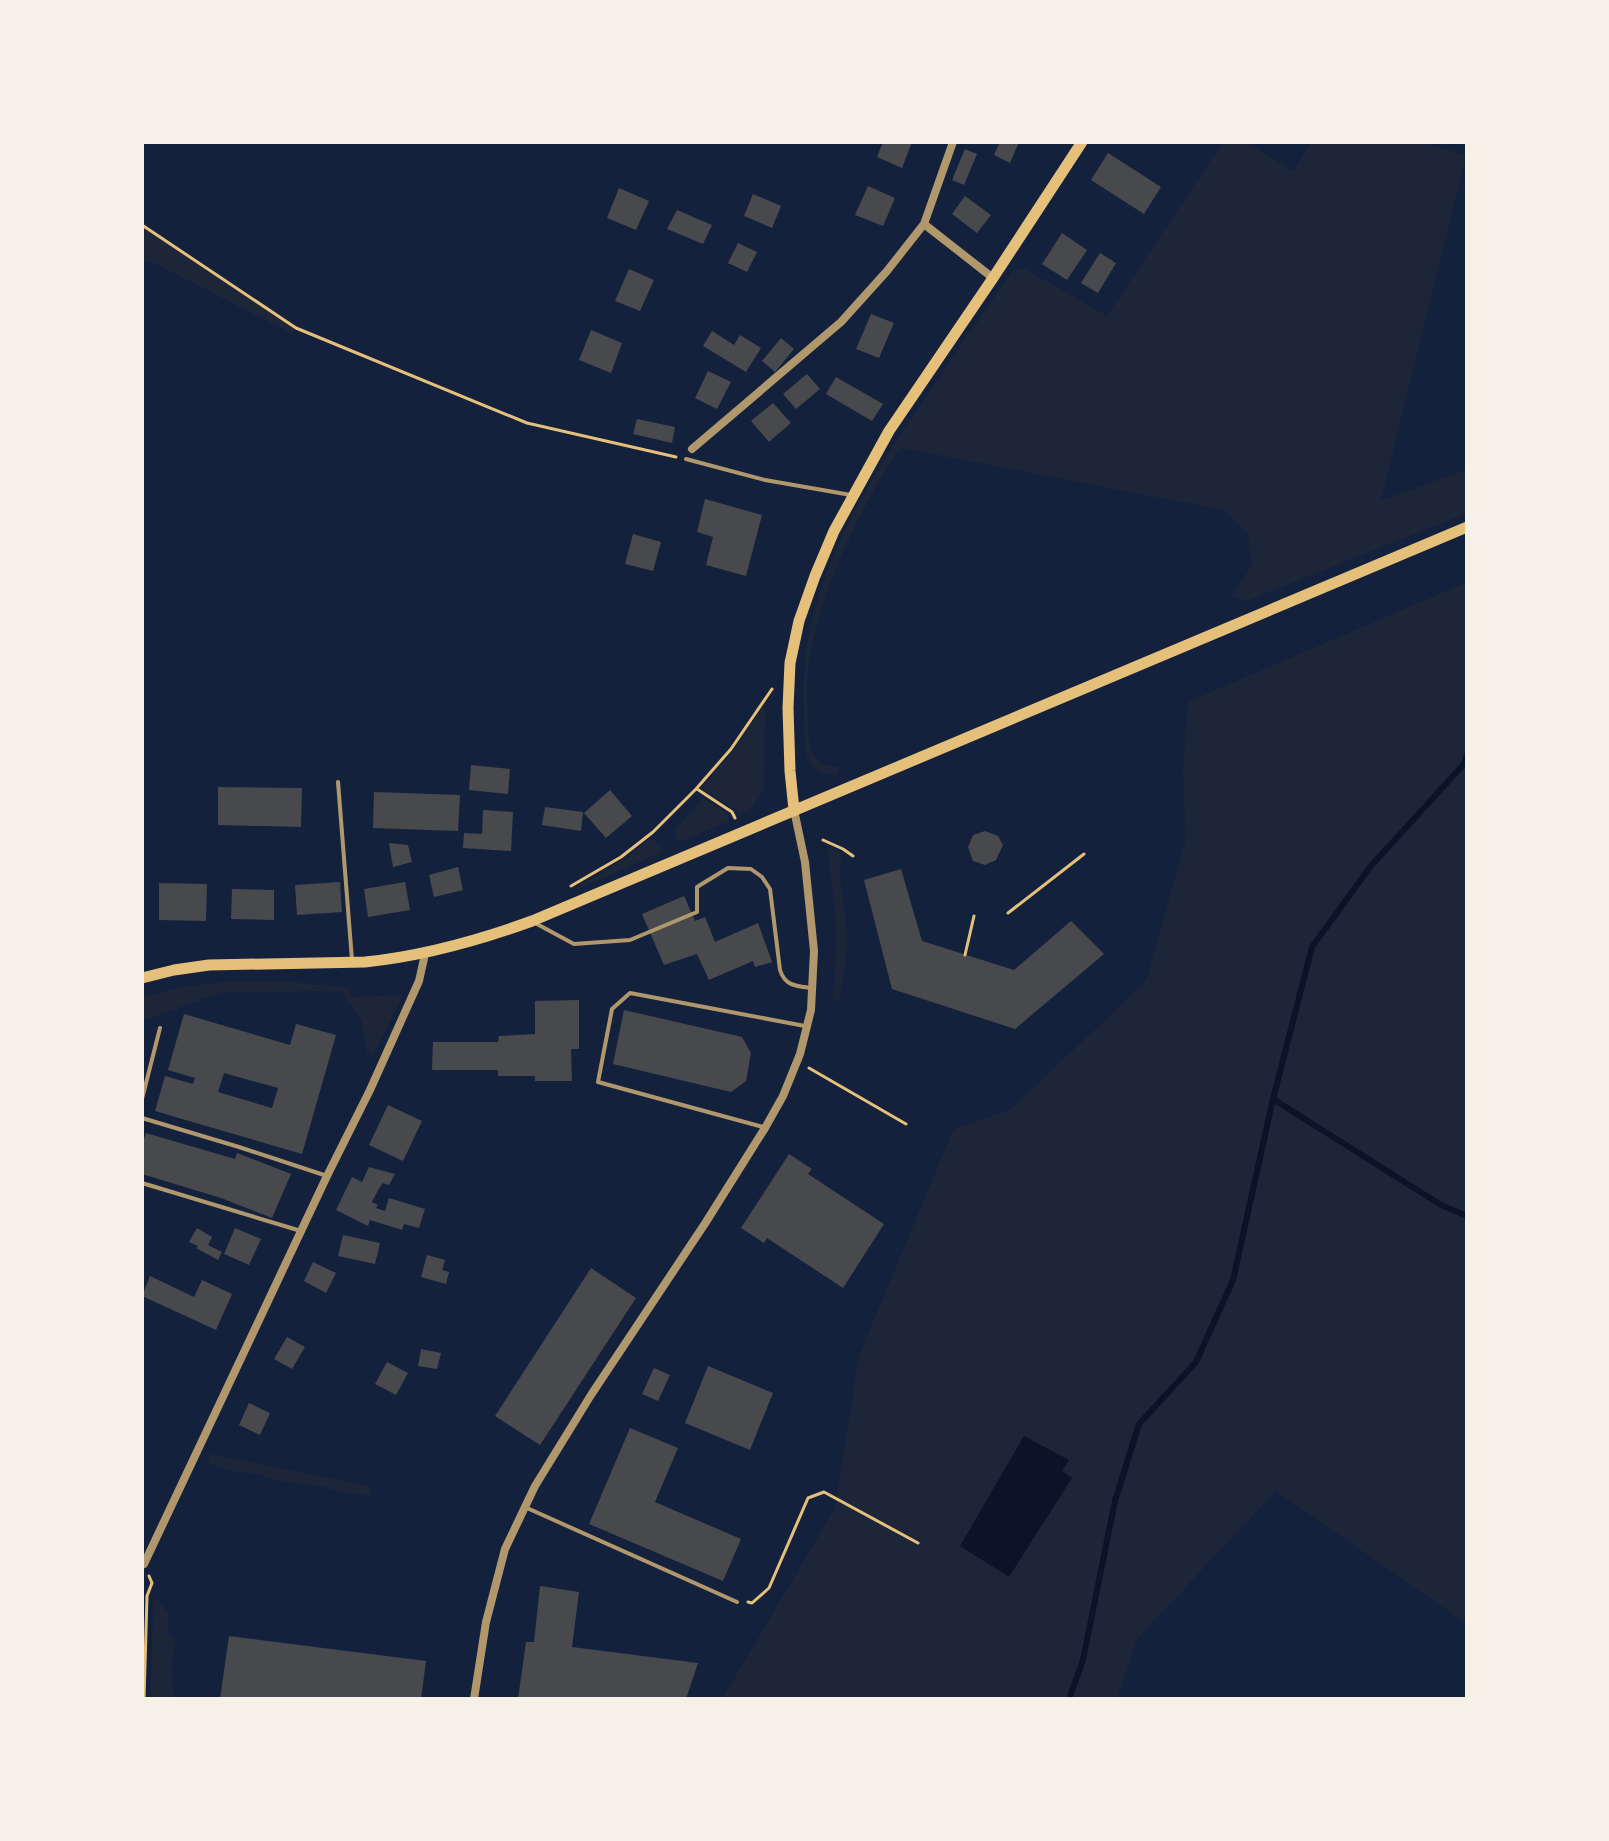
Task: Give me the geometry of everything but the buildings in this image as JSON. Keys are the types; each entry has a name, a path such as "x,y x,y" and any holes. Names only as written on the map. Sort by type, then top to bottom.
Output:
{"main road":[{"path":"794,810 788,708 790,663 799,621 834,531 889,431 1082,142"},
{"path":"142,978 209,965 352,963 425,954 484,938 532,921 1467,527"}],"street":[{"path":"692,449 841,322 887,271 924,224 953,142"},
{"path":"924,224 993,278"},
{"path":"474,1699 489,1607 505,1549 524,1507 560,1442 765,1128 783,1096 796,1063 808,1026 814,988 814,951 805,862 794,810"},
{"path":"144,1564 370,1090 419,981 425,954"}],"lane":[{"path":"686,459 762,480 854,496"},
{"path":"338,782 352,963"},
{"path":"532,921 574,944 630,940 697,912 697,887 728,868 751,869 762,877 770,889 783,979 791,986 814,988"},
{"path":"765,1128 598,1082 612,1009 630,993 808,1026"},
{"path":"142,1099 160,1028"},
{"path":"142,1118 327,1176"},
{"path":"142,1183 301,1231"},
{"path":"524,1507 737,1602"}],"path":[{"path":"142,225 296,328 527,423 686,459"},
{"path":"564,890 621,857 653,832 731,749 775,686"},
{"path":"696,789 732,812 735,818"},
{"path":"823,840 853,856"},
{"path":"1008,913 1084,854"},
{"path":"965,955 974,916"},
{"path":"796,1063 816,1071 906,1124"},
{"path":"737,1602 752,1603 769,1588 808,1498 824,1492 918,1543"},
{"path":"144,1564 152,1583 147,1596 144,1699"}],"shaded area":[{"path":"1223,142 1244,142 1294,171 1311,142 1419,142 1466,155 1381,500 1467,470 1467,513 1247,601 1232,596 1252,565 1248,533 1223,510 902,448 880,480 852,534 827,591 816,630 807,677 810,743 815,757 821,762 841,767 838,775 818,771 808,760 805,743 807,645 826,574 874,476 1013,270 1024,268 1107,316"},
{"path":"142,225 296,328 291,333 150,261 142,265"},
{"path":"1467,582 1467,1624 1276,1491 1137,1639 1117,1699 722,1699 835,1508 859,1356 953,1130 1011,1109 1146,981 1186,839 1183,771 1188,702"},
{"path":"765,704 764,789 752,808 739,816 736,810 701,788 733,751"},
{"path":"704,798 728,814 730,821 679,842 675,837 676,828"},
{"path":"651,838 664,851 562,896 624,859"},
{"path":"827,847 842,854 840,877 847,938 839,1000 833,1001 836,920"},
{"path":"225,982 289,982 349,988 352,997 403,995 373,1056 367,1053 362,1022 341,991 223,992 142,1021 142,997 180,987"},
{"path":"1024,1436 1069,1460 1062,1471 1072,1478 1009,1577 960,1546"},
{"path":"211,1454 368,1486 372,1496 232,1471 207,1463"},
{"path":"154,1596 169,1613 167,1635 175,1637 173,1699 150,1699"}],"waterway":[{"path":"1069,1699 1083,1660 1115,1501 1139,1424 1196,1362 1233,1280 1273,1099 1312,947 1370,867 1464,764 1467,755"},
{"path":"1273,1099 1441,1205 1467,1216"}]}
